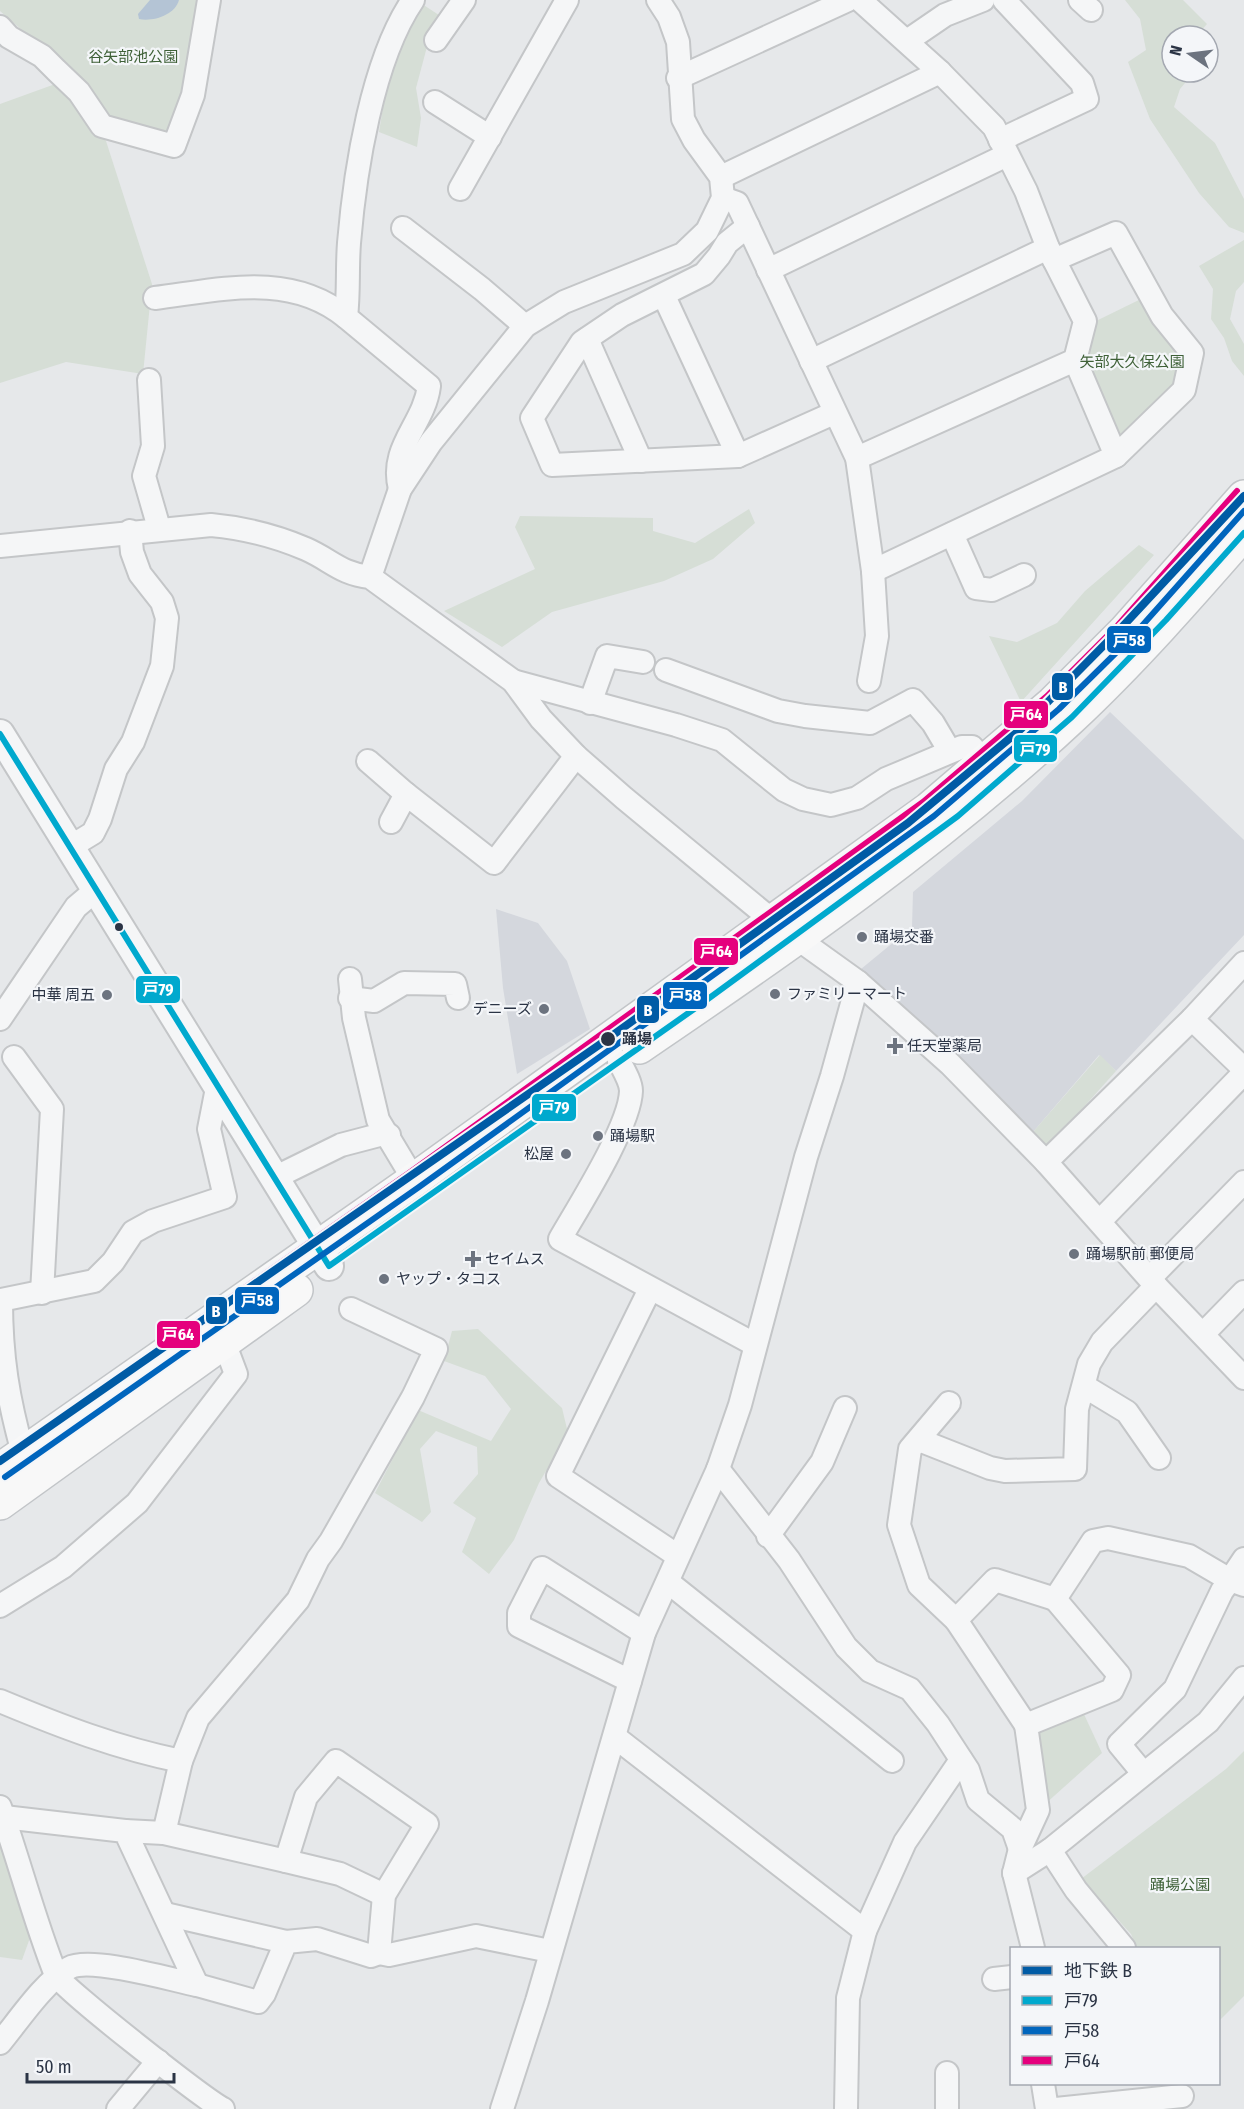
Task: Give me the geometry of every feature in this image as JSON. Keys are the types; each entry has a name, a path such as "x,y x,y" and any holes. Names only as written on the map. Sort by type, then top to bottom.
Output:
{"main road":[{"path":"11,1461 619,1061 986,763 1053,703 1125,631 1244,497"},
{"path":"0,1503 224,1342 414,1180 784,929 958,816 1072,717 1166,620 1244,533"}],"street":[{"path":"0,27 9,37 42,56 79,92 102,126 174,146 193,95 209,0"},
{"path":"346,317 352,213 367,130 383,61 404,13 413,0"},
{"path":"436,40 464,0"},
{"path":"460,189 567,0"},
{"path":"658,0 669,16 678,42 678,78 683,118 722,187 737,202 857,458 873,571 877,636 869,681"},
{"path":"678,78 848,0"},
{"path":"860,0 940,72 994,127 1026,191 1051,254 1085,321 1075,360 1116,456"},
{"path":"907,41 945,15 983,0"},
{"path":"768,270 1004,147 1087,99 1082,83 1004,0"},
{"path":"370,577 400,489 431,442 525,326 564,302 683,254 707,231 722,187 940,72"},
{"path":"435,102 490,137"},
{"path":"748,226 727,243 704,274 622,315 582,342 532,418 552,465 738,456 834,413"},
{"path":"403,228 482,289 525,326"},
{"path":"810,361 1051,254 1116,232 1162,316 1192,353 1184,390 1116,456 873,571"},
{"path":"155,298 268,286 327,301 429,386 428,399 400,453 396,472 400,489"},
{"path":"664,296 738,456"},
{"path":"587,339 641,461"},
{"path":"857,458 1075,360"},
{"path":"149,380 153,446 144,476 159,528"},
{"path":"0,546 159,528 211,525 242,528 307,549 351,575 370,577 513,681 541,719 576,756 695,859 784,929 858,982 950,1064 1046,1162 1153,1282 1244,1378"},
{"path":"70,847 93,833 100,819 116,769 133,742 162,666 167,618 162,602 140,574 132,552 130,531"},
{"path":"952,534 976,588 992,590 1024,575"},
{"path":"590,703 607,656 643,662"},
{"path":"666,670 767,707 805,716 870,723 913,700 933,723 949,750"},
{"path":"513,681 676,725 722,740 784,790 803,799 831,805 857,798 886,779 949,750 972,747 986,763"},
{"path":"0,734 323,1256"},
{"path":"368,761 494,863 576,756"},
{"path":"391,822 406,794"},
{"path":"0,1019 76,907 96,890"},
{"path":"1046,1162 1192,1019 1244,963"},
{"path":"502,2109 537,2001 645,1633 718,1468 740,1405 754,1344 858,982"},
{"path":"414,1180 378,1120 350,988 374,1001 404,984 455,984 458,998"},
{"path":"1100,1221 1244,1071 1192,1019"},
{"path":"14,1057 52,1109 42,1293"},
{"path":"619,1061 631,1089 629,1104 611,1147 560,1239 754,1344"},
{"path":"11,1461 1,1343 1,1299 42,1293 94,1281 113,1262 133,1232 153,1221 225,1197 209,1129 217,1088"},
{"path":"274,1178 341,1145 383,1134 389,1135"},
{"path":"919,1440 1005,1472 1075,1469 1077,1410 1089,1364 1102,1342 1153,1282 1244,1182"},
{"path":"650,1289 558,1476 678,1556"},
{"path":"1203,1334 1244,1292"},
{"path":"164,1833 181,1761 198,1718 298,1600 318,1559 332,1541 413,1397 436,1349 351,1309"},
{"path":"0,1606 63,1567 137,1503 236,1374 224,1342"},
{"path":"1084,1386 1128,1412 1160,1458"},
{"path":"949,1403 910,1449 899,1525 919,1585 956,1620 1026,1725 1038,1810 1020,1849 1014,1873 1019,1901 1033,1947"},
{"path":"768,1536 822,1462 845,1408"},
{"path":"718,1468 768,1536 789,1560 846,1647 870,1671 910,1689 938,1724 968,1770 978,1800 1013,1829 1020,1849"},
{"path":"1055,1599 1093,1541 1108,1538 1189,1556 1237,1582"},
{"path":"1143,1773 1119,1744 1175,1689 1221,1591 1237,1582 1244,1559"},
{"path":"630,1681 519,1626 519,1613 542,1568 645,1633"},
{"path":"956,1620 995,1580 1055,1599 1119,1675 1112,1690 1026,1725"},
{"path":"668,1582 892,1761"},
{"path":"1014,1873 1050,1850 1208,1722 1244,1678"},
{"path":"0,1701 83,1735 134,1752 181,1761"},
{"path":"615,1737 865,1931"},
{"path":"846,2109 848,1998 865,1931 905,1842 961,1760"},
{"path":"286,1861 306,1797 336,1761 427,1824 384,1895 379,1953"},
{"path":"223,2109 158,2061 57,1977 28,1900 2,1812 125,1831 164,1833 340,1874 384,1895"},
{"path":"125,1831 197,1985"},
{"path":"1050,1850 1076,1890 1123,1947"},
{"path":"165,1914 286,1942 317,1939 371,1956 379,1953 388,1955 476,1936 550,1952"},
{"path":"0,2043 57,1977 70,1966 85,1964 112,1967 197,1985 258,2002 264,1994 286,1942"},
{"path":"118,2109 158,2061"},
{"path":"947,2073 947,2109"},
{"path":"1043,2085 1047,2109"},
{"path":"1056,2109 1184,2096"}],"shaded area":[{"path":"1110,712 1244,840 1244,935 1116,1071 1099,1055 1033,1132 861,969 912,927 913,892 1022,801"},
{"name":"デニーズ","path":"496,909 538,923 567,961 590,1029 517,1074 503,988"}],"green space":[{"name":"谷矢部池公園","path":"0,0 204,0 184,95 170,139 110,119 45,50 0,11"},
{"path":"1125,0 1183,0 1207,24 1160,24 1160,84 1184,84 1174,107 1215,143 1244,199 1244,233 1229,227 1199,193 1150,119 1128,62 1146,50 1140,19"},
{"path":"419,2 445,19 428,43 416,88 421,118 417,147 379,132 389,71"},
{"path":"58,83 106,141 152,284 143,374 66,362 0,383 0,104"},
{"path":"1244,240 1244,282 1236,291 1230,319 1244,344 1244,376 1232,361 1224,338 1211,319 1213,289 1199,266"},
{"name":"矢部大久保公園","path":"1143,298 1183,357 1175,386 1124,437 1118,435 1084,360 1096,321"},
{"path":"749,509 755,523 713,559 664,581 552,612 502,647 444,611 535,569 515,527 520,516 653,518 653,531 695,543"},
{"path":"1139,545 1154,555 1021,702 989,636 1017,642 1057,623 1085,591"},
{"path":"1100,1055 1116,1071 1048,1147 1033,1132"},
{"path":"478,1329 562,1408 568,1433 539,1483 514,1540 489,1574 462,1552 476,1518 453,1503 478,1474 477,1447 436,1431 420,1449 431,1512 422,1522 375,1493 418,1410 491,1441 511,1409 485,1376 444,1361 452,1331"},
{"path":"1082,1710 1102,1753 1044,1805 1034,1729"},
{"name":"踊場公園","path":"1244,1751 1244,1996 1220,2020 1220,1947 1137,1947 1131,1934 1081,1879 1226,1769"},
{"path":"0,1840 31,1935 22,1960 0,1957"}],"water":[{"path":"150,0 179,0 173,10 163,16 139,19 138,14"}],"metro line":[{"name":"B","path":"0,1461 599,1045 908,823 1021,729 1123,626 1244,496"}],"transit line":[{"name":"戸64","path":"0,1459 409,1173 923,802 1047,696 1118,625 1237,491"},
{"name":"戸58","path":"5,1477 419,1187 934,816 1059,709 1132,637 1244,511"},
{"name":"戸79","path":"0,734 329,1266 697,1007 958,816 1072,717 1166,620 1244,533"}],"place":[{"name":"踊場交番","path":"862,937"},
{"name":"ファミリーマート","path":"775,994"},
{"name":"中華 周五","path":"107,995"},
{"name":"デニーズ","path":"544,1009"},
{"name":"踊場","path":"608,1039"},
{"name":"任天堂薬局","path":"895,1046"},
{"name":"踊場駅","path":"598,1136"},
{"name":"松屋","path":"566,1154"},
{"name":"踊場駅前 郵便局","path":"1074,1254"},
{"name":"セイムス","path":"473,1259"},
{"name":"ヤップ・タコス","path":"384,1279"}]}
